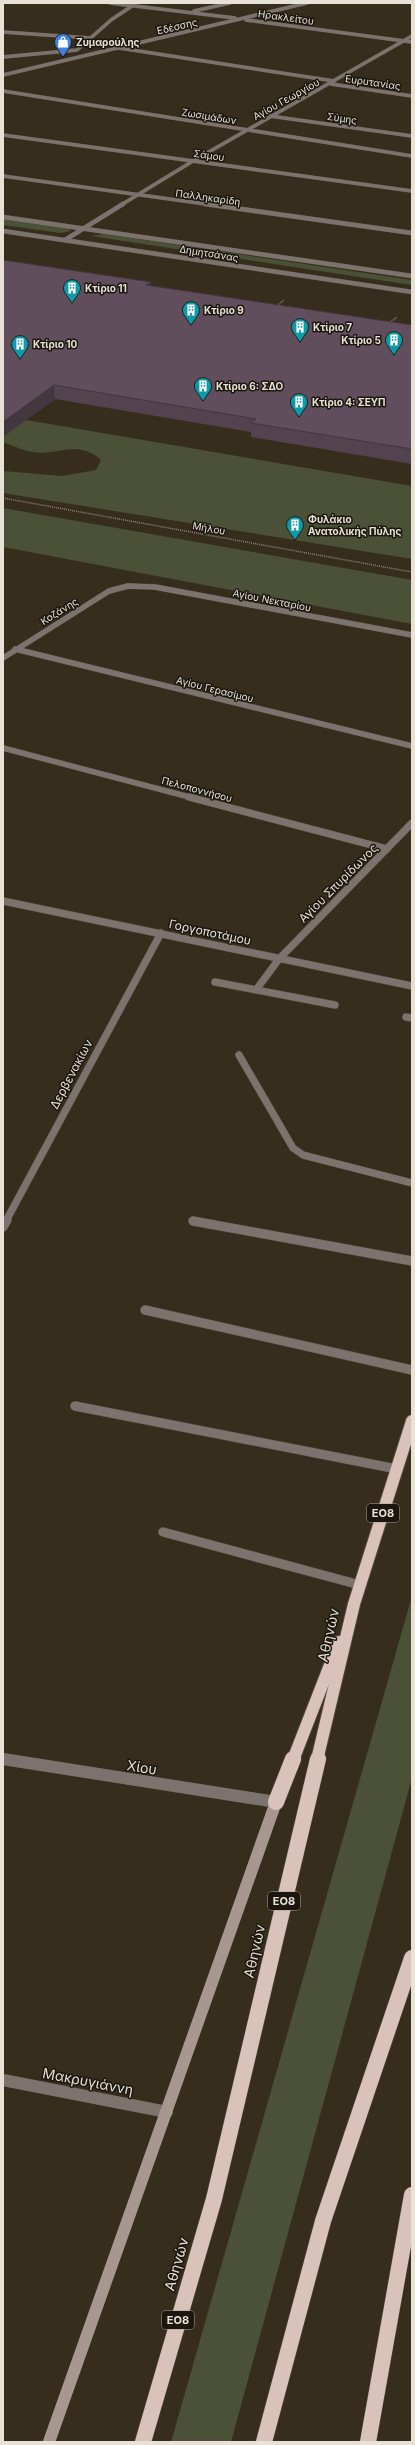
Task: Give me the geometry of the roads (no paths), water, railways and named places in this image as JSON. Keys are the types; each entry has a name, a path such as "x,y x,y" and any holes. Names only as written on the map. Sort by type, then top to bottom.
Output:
{"highway":[{"name":"Αθηνών","path":"143,2442 214,2199 354,1604 412,1421"},
{"path":"276,1802 354,1604"},
{"path":"264,2442 323,2221 412,1958"},
{"path":"368,2442 412,2195"}],"main road":[{"name":"Αθηνών","path":"49,2442 276,1802"}],"street":[{"name":"Ηρακλείτου","path":"110,3 135,4 412,42"},
{"name":"Εδέσσης","path":"188,12 230,3"},
{"name":"Εδέσσης","path":"3,75 307,3"},
{"path":"3,57 77,50 90,38 135,4"},
{"path":"3,32 90,38"},
{"name":"Αγίου Γεωργίου","path":"65,240 85,229 192,161 412,36"},
{"name":"Ευρυτανίας","path":"119,48 412,96"},
{"path":"77,50 84,56"},
{"name":"Ζωσιμάδων","path":"3,91 412,156"},
{"name":"Σύμης","path":"270,116 412,136"},
{"name":"Σάμου","path":"3,135 412,191"},
{"name":"Παλληκαρίδη","path":"3,176 137,196 412,233"},
{"name":"Δημητσάνας","path":"3,217 412,276"},
{"name":"Δημητσάνας","path":"3,231 412,292"},
{"name":"Αγίου Νεκταρίου","path":"128,586 155,587 412,635"},
{"name":"Κοζάνης","path":"3,658 109,591 128,586"},
{"name":"Αγίου Γερασίμου","path":"15,649 412,746"},
{"name":"Πελοποννήσου","path":"3,748 386,849"},
{"name":"Αγίου Σπυρίδωνος","path":"256,990 279,958 412,823"},
{"name":"Γοργοποτάμου","path":"3,901 412,986"},
{"name":"Δερβενακίων","path":"3,1227 161,933"},
{"path":"215,982 335,1005"},
{"path":"239,1055 293,1148 303,1155 412,1183"},
{"path":"193,1221 412,1261"},
{"path":"145,1310 412,1370"},
{"path":"76,1406 397,1469"},
{"path":"163,1532 360,1585"},
{"name":"Χίου","path":"3,1759 276,1802"},
{"name":"Μακρυγιάννη","path":"3,2080 167,2112"}],"place":[{"name":"Ζυμαρούλης","path":"63,57"},
{"name":"Κτίριο 11","path":"72,303"},
{"name":"Κτίριο 9","path":"191,325"},
{"name":"Κτίριο 7","path":"300,342"},
{"name":"Κτίριο 5","path":"394,355"},
{"name":"Κτίριο 10","path":"20,359"},
{"name":"Κτίριο 6: ΣΔΟ","path":"203,401"},
{"name":"Κτίριο 4: ΣΕΥΠ","path":"299,417"},
{"name":"Φυλάκιο Ανατολικής Πύλης","path":"295,540"}]}
